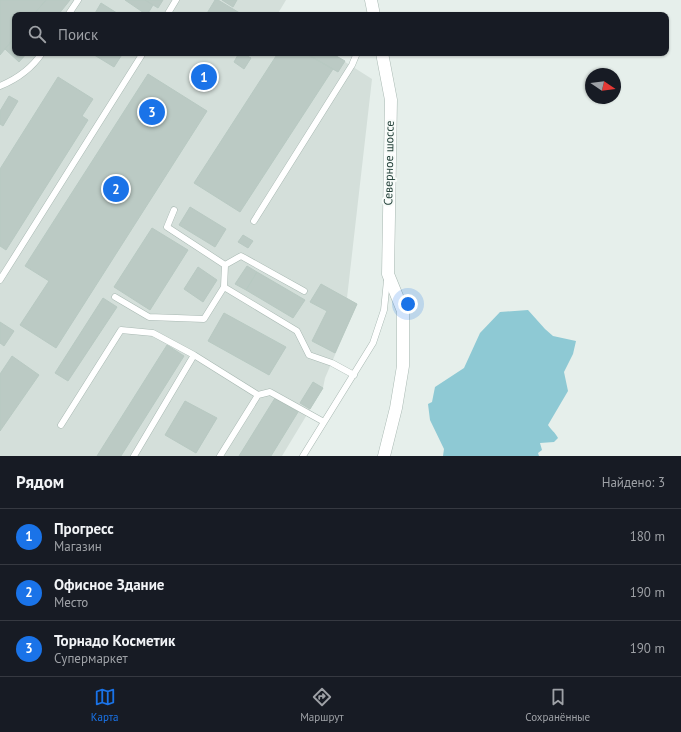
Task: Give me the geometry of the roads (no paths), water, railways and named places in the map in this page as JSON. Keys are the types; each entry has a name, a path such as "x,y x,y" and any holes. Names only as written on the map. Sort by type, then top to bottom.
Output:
{"street":[{"path":"371,0 373,12"},
{"name":"Северное шоссе","path":"383,56 391,100 388,274 403,311 403,366 396,408 384,456"}],"lane":[{"path":"70,12 78,0"},
{"path":"169,12 176,0"},
{"path":"0,86 14,80 37,61 40,56"},
{"path":"0,280 141,56"},
{"path":"254,221 352,65 356,56"},
{"path":"174,210 167,227 225,265"},
{"path":"225,265 241,256 304,291"},
{"path":"114,297 149,317 204,319 224,287 225,265"},
{"name":"Северное шоссе","path":"303,456 373,343 384,310 388,274"},
{"path":"224,287 297,331 309,356 332,363 354,375"},
{"path":"61,425 121,330 153,333 194,355 258,395"},
{"path":"134,456 194,355"},
{"path":"220,456 258,395 270,392 324,422"}],"water":[{"path":"528,310 553,336 576,341 573,354 564,372 568,391 548,425 558,438 554,442 540,443 542,450 538,453 539,456 443,456 444,449 430,420 428,404 432,402 435,387 464,368 480,333 500,312"}],"place":[{"name":"Прогресс","path":"204,77"},
{"name":"Торнадо Косметик","path":"152,112"},
{"name":"Офисное Здание","path":"116,189"}]}
